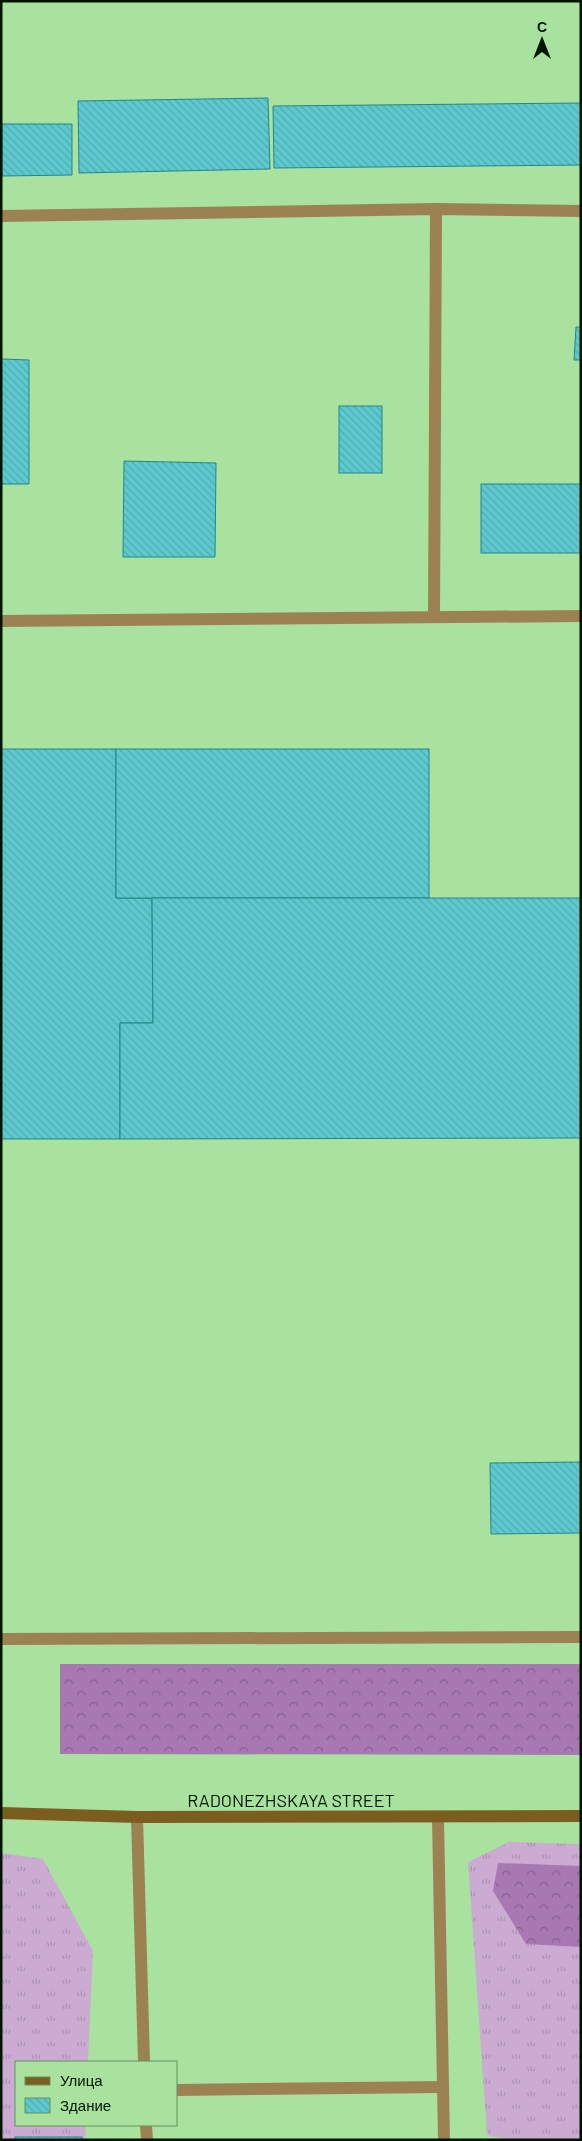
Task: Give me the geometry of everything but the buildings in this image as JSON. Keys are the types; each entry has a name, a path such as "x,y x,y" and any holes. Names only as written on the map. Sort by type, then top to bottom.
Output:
{"street":[{"name":"RADONEZHSKAYA STREET","path":"1,1813 137,1817 438,1818 581,1816"}],"lane":[{"path":"434,618 436,209"},
{"path":"1,216 436,209 581,211"},
{"path":"1,621 581,616"},
{"path":"1,1639 581,1637"},
{"path":"137,1817 144,2061"},
{"path":"438,1818 444,2140"},
{"path":"178,2090 443,2087"},
{"path":"146,2126 147,2140"}],"green space":[{"path":"60,1664 581,1664 581,1755 60,1754"},
{"path":"509,1842 581,1844 581,2140 510,2140 487,2135 468,1862"},
{"path":"1,1853 43,1859 93,1951 88,2061 15,2061 15,2126 86,2126 85,2140 1,2140"},
{"path":"498,1863 581,1866 581,1947 526,1944 493,1891"}]}
